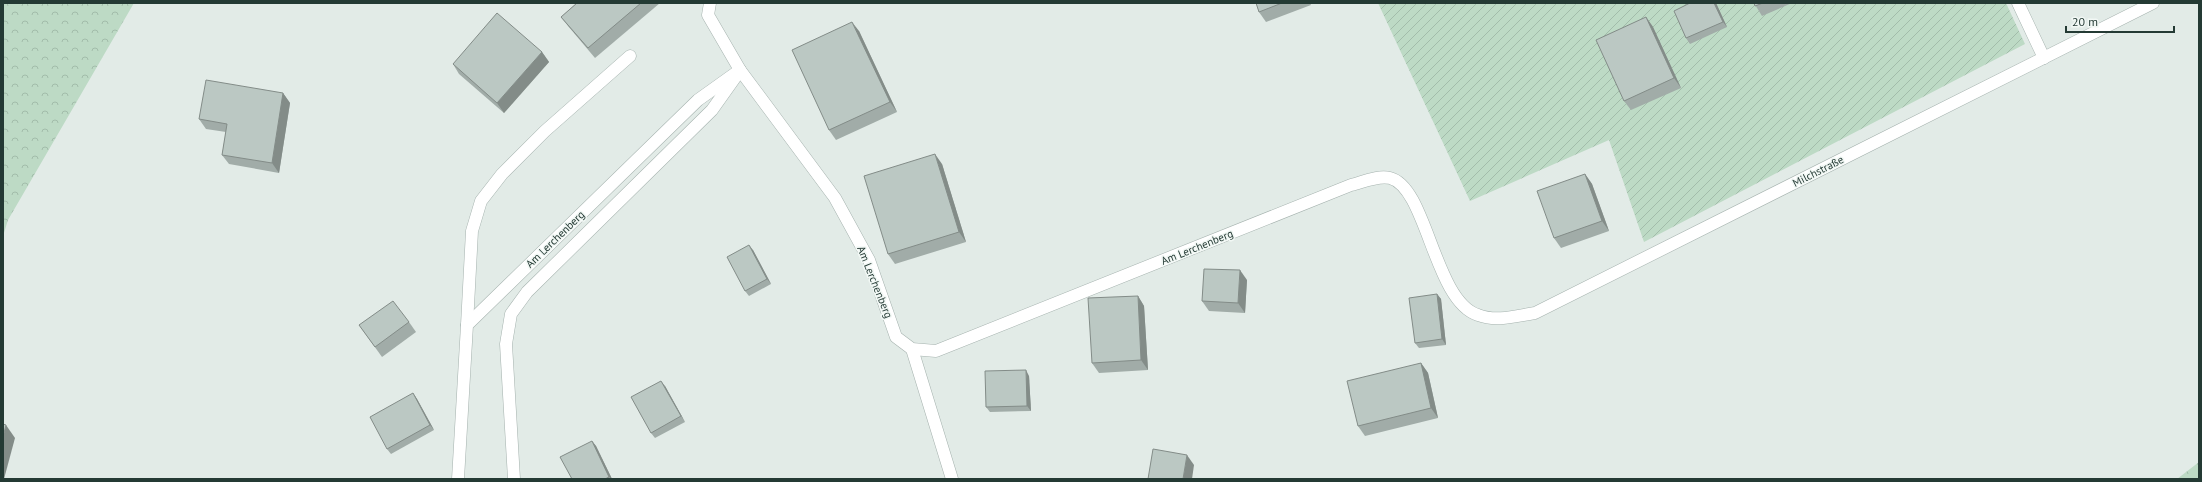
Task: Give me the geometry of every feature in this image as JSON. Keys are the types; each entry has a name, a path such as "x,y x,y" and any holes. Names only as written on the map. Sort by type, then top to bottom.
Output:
{"street":[{"path":"514,479 506,344 511,314 527,292 712,110 740,70 709,9 703,3"},
{"path":"2018,3 2044,58"},
{"name":"Milchstraße","path":"1477,315 1501,319 1535,313 2153,3"},
{"path":"458,479 472,231 481,201 502,174 545,131 630,56"},
{"name":"Am Lerchenberg","path":"467,325 698,100 740,70 835,198 869,260 896,337 912,349 936,351 1344,188 1374,178 1391,178 1406,189 1449,287 1461,305 1477,315"},
{"path":"912,349 952,479"}],"green space":[{"path":"3,3 134,3 8,220 3,236"},
{"path":"1378,3 2006,3 2025,44 1644,242 1609,140 1470,201"},
{"path":"2199,462 2199,479 2177,479"}],"building":[{"path":"577,3 641,3 588,48 561,17"},
{"path":"1256,3 1282,3 1259,12"},
{"path":"1690,3 1714,3 1723,22 1686,38 1674,11"},
{"path":"1754,3 1763,3 1755,6"},
{"path":"497,13 542,52 497,103 453,64"},
{"path":"1646,17 1674,78 1624,101 1596,40"},
{"path":"852,22 890,102 829,130 792,50"},
{"path":"206,80 283,93 272,163 222,155 227,124 199,119"},
{"path":"935,154 959,232 888,254 864,176"},
{"path":"1585,174 1602,221 1554,238 1537,191"},
{"path":"749,245 767,279 745,291 727,257"},
{"path":"1204,269 1240,270 1238,303 1202,301"},
{"path":"1437,294 1442,339 1415,343 1409,298"},
{"path":"1138,296 1141,360 1092,363 1088,298"},
{"path":"393,301 409,322 375,347 359,325"},
{"path":"1421,363 1431,408 1358,426 1347,381"},
{"path":"1026,370 1027,406 986,407 985,371"},
{"path":"661,381 681,416 651,433 631,397"},
{"path":"413,393 430,425 387,449 370,417"},
{"path":"3,424 6,425 3,437"},
{"path":"592,441 609,477 605,479 572,479 560,457"},
{"path":"1153,449 1187,455 1183,479 1148,479"}]}
